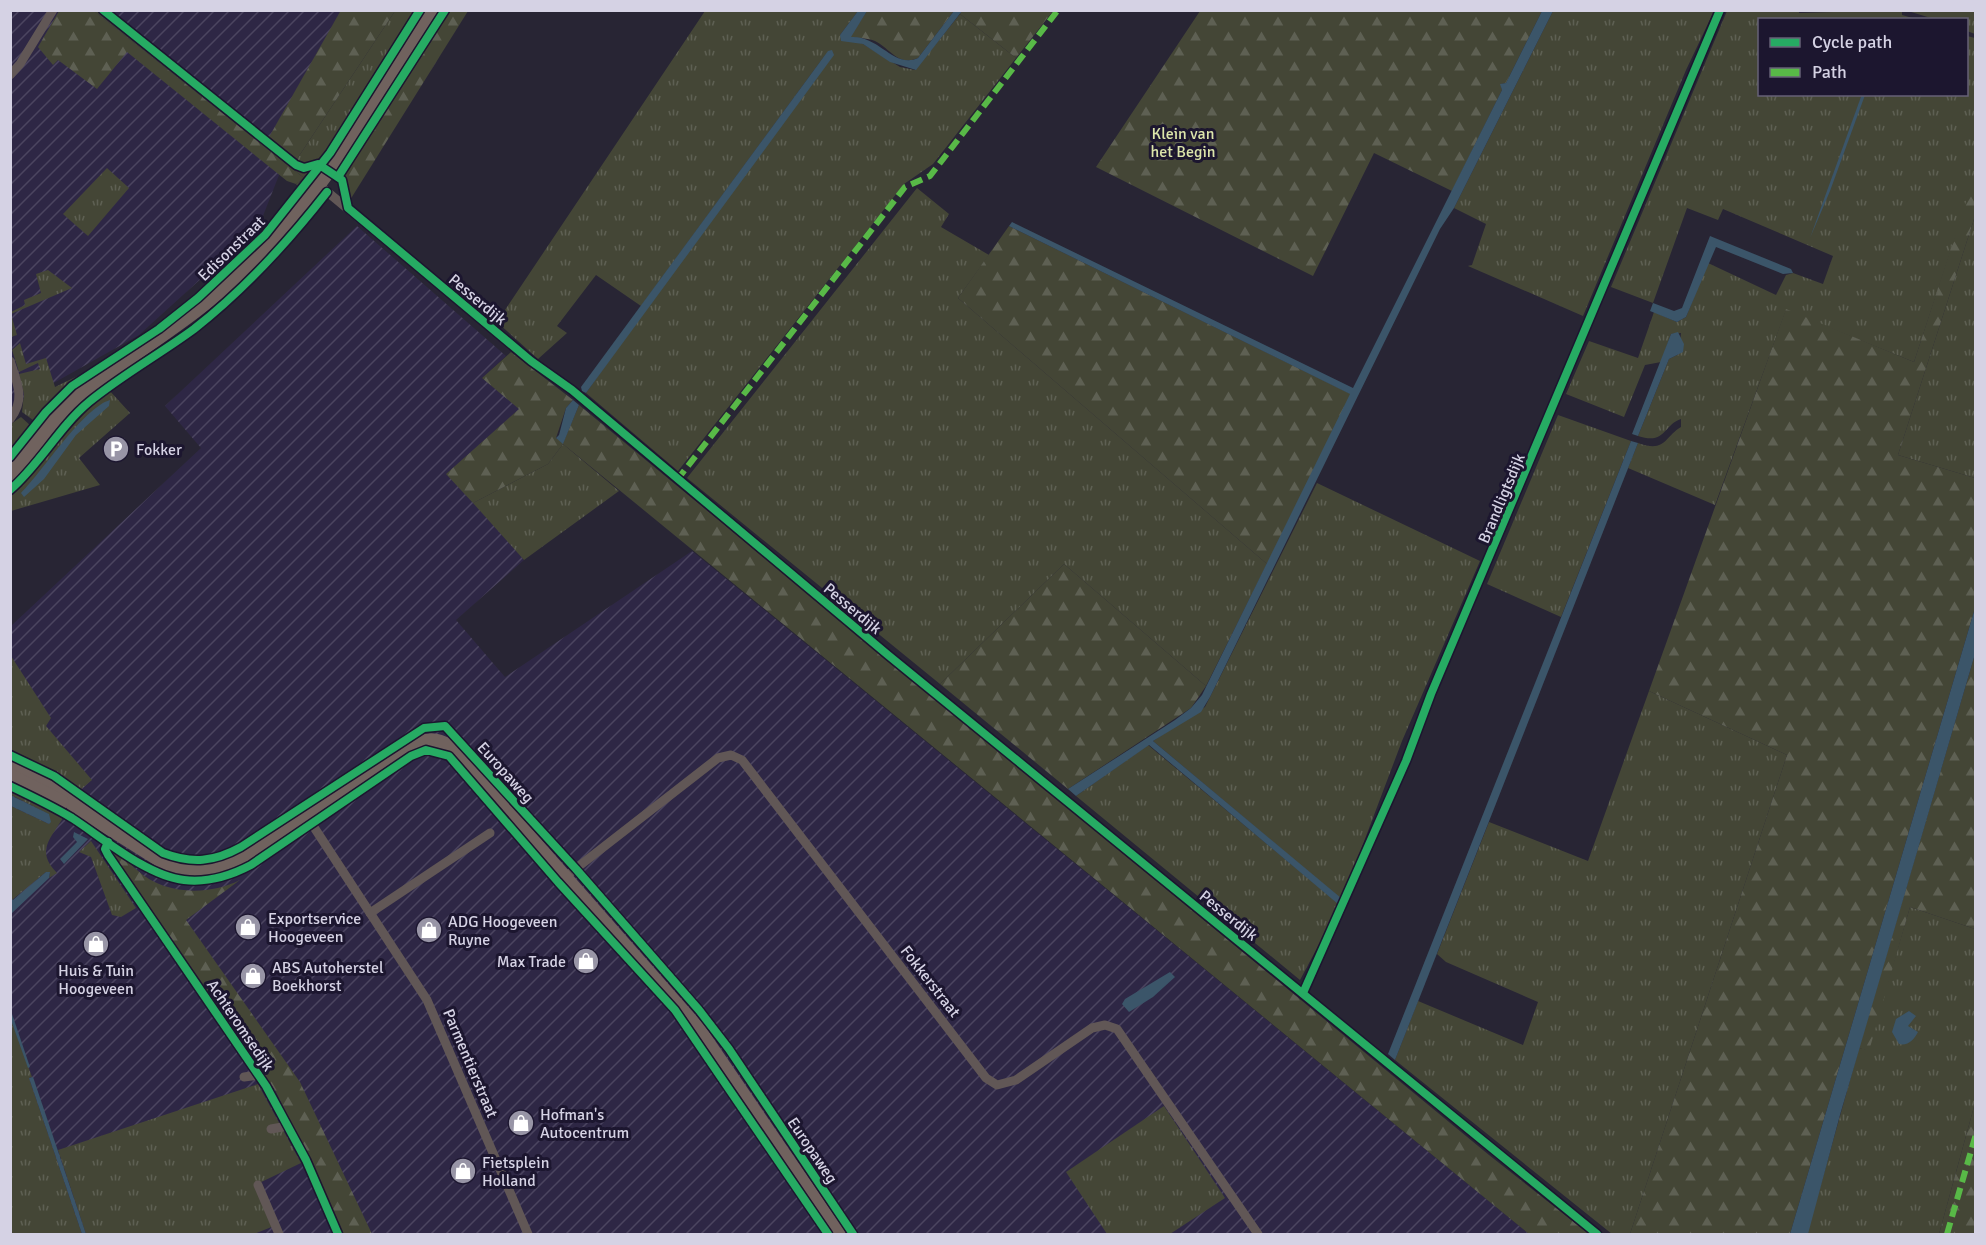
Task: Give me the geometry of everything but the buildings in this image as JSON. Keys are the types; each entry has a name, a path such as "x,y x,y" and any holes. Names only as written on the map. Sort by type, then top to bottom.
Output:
{"main road":[{"name":"Edisonstraat","path":"10,474 71,403 215,296 266,247 319,185 434,10"},
{"name":"Europaweg","path":"10,765 39,778 60,791 76,807 156,859 173,868 196,871 230,864 418,742 436,741 452,749 698,1029 838,1234"},
{"name":"Europaweg","path":"10,777 58,801 76,807"}],"street":[{"path":"10,75 20,64 53,10"},
{"name":"Brandligtsdijk","path":"1303,993 1406,761 1431,694 1720,10"},
{"name":"Pesserdijk","path":"319,185 531,361 572,390 888,655 1597,1234"},
{"path":"10,361 20,391 13,415"},
{"name":"Fokkerstraat","path":"565,877 718,758 731,755 742,760 986,1078 997,1084 1016,1080 1092,1028 1105,1025 1117,1029 1258,1234"},
{"name":"Parmentierstraat","path":"306,815 429,1004 528,1234"},
{"path":"370,913 490,833"},
{"path":"244,1077 259,1075"},
{"path":"271,1129 288,1126"},
{"path":"258,1185 279,1234"}],"shaded area":[{"path":"11,11 357,11 305,109 259,226 139,335 11,407"},
{"path":"357,226 506,356 482,378 563,444 474,503 524,560 456,620 505,677 692,551 1529,1234 11,1234 11,795 34,803 50,765 11,655 11,626 201,448 165,406"}],"green space":[{"path":"341,10 395,11 297,159 269,137"},
{"path":"962,10 1053,11 1016,58 960,14"},
{"path":"1902,10 1902,15 1912,18 1758,18 1758,96 1968,96 1968,36 1975,38 1975,177 1914,362 1786,310 1715,505 1628,468 1638,443 1647,446 1659,445 1681,427 1681,419 1654,438 1638,436 1669,359 1679,354 1681,333 1671,334 1661,362 1645,365 1624,417 1566,394 1589,341 1638,358 1654,312 1677,322 1686,317 1708,263 1776,295 1786,275 1793,273 1823,284 1833,256 1723,209 1718,220 1687,208 1653,303 1611,287 1727,11 1799,11 1799,13"},
{"path":"59,11 94,11 304,178 296,184 287,181 127,52 97,89 58,60 53,65 38,47"},
{"path":"94,11 98,11 271,151 302,170 318,167 300,189 296,184 304,178"},
{"path":"395,11 417,11 322,161 302,164 297,159"},
{"path":"422,11 428,11 338,149 326,163"},
{"path":"446,11 468,11 350,200 345,175 351,160"},
{"path":"705,11 858,11 840,35 863,44 900,67 915,70 960,14 1016,58 933,164 904,184 678,471 586,393 828,51 641,306 596,275 557,326 567,333 538,359 497,322"},
{"path":"867,11 954,11 918,58 905,60 875,41 850,37"},
{"name":"Klein van het Begin","path":"1200,11 1542,11 1506,83 1501,84 1502,90 1452,191 1374,153 1313,276 1096,167"},
{"path":"1553,11 1714,11 1686,70 1583,316 1468,266 1472,265 1486,224 1454,208"},
{"path":"1908,11 1975,11 1975,34 1968,31 1968,18 1931,18"},
{"path":"107,168 129,188 88,236 63,214"},
{"path":"1975,174 1975,216 1898,455 1975,478 1975,608 1790,1234 1630,1234 1787,755 1649,691 1786,309 1914,362"},
{"path":"917,188 949,214 941,227 989,255 958,298 1267,564 1206,686 1064,564 940,684 687,478"},
{"path":"1975,216 1975,478 1898,455"},
{"path":"1009,226 1351,394 1267,564 958,298"},
{"path":"48,270 72,288 11,314 25,305 24,300 41,293 36,274"},
{"path":"11,314 17,335 11,337"},
{"path":"20,343 26,364 46,358 55,387 96,367 70,386 38,419 33,420 22,412 24,394 19,374 40,369 38,363 19,372 12,350"},
{"path":"511,352 573,400 566,408 556,438 563,443 579,405 1489,1155 1589,1234 1529,1234 563,444 548,464 473,503 446,474 519,409 482,378"},
{"path":"109,390 130,413 79,458 100,485 11,511 11,492 39,464 78,415"},
{"path":"1558,415 1631,441 1561,617 1487,584"},
{"path":"21,417 32,427 11,455 11,424"},
{"path":"563,444 619,491 524,560 473,503 548,464"},
{"path":"1317,483 1480,561 1402,741 1340,905 1300,980 1076,796 1148,745 1339,904 1340,898 1153,741 1205,707"},
{"path":"1064,564 1206,686 1191,708 1068,789 940,684"},
{"path":"1975,654 1975,929 1910,907 1869,1051 1859,1048"},
{"path":"11,656 51,718 46,726 92,780 79,791 50,772 11,753"},
{"path":"1649,691 1787,755 1630,1234 1612,1234 1395,1060 1418,1001 1523,1045 1538,1002 1446,962 1437,954 1489,822 1588,861"},
{"path":"10,788 64,816 50,838 46,851 50,865 57,873 49,878 50,872 46,872 12,900 11,806 49,824 48,814 11,795"},
{"path":"91,841 136,908 121,917 112,915 91,857 79,852"},
{"path":"116,844 137,870 160,884 173,888 214,889 240,880 186,920 300,1082 372,1234 342,1234 275,1090 110,850"},
{"path":"1910,907 1975,929 1975,1103 1939,1234 1807,1234 1859,1048 1868,1050"},
{"path":"10,1016 32,1077 29,1078 82,1234 11,1234"},
{"path":"258,1084 301,1163 255,1185 274,1226 254,1234 86,1234 58,1150"},
{"path":"1975,1103 1975,1234 1939,1234"},
{"path":"1164,1106 1225,1198 1170,1234 1107,1234 1066,1172"}],"water":[{"path":"858,11 867,11 851,37 870,41 894,56 909,60 918,58 954,11 962,11 916,70 890,62 863,44 841,41 840,35"},
{"path":"1542,11 1553,11 1454,208 1440,229 1210,697 1201,712 1153,741 1341,898 1338,904 1149,745 1076,796 1068,789 1175,720 1191,708 1202,695 1350,394 1009,226 1012,222 1353,388 1502,90 1500,84 1506,83"},
{"path":"832,50 834,55 586,393 582,391 581,387 828,51"},
{"path":"1861,96 1865,96 1830,191 1810,238"},
{"path":"1710,236 1791,269 1793,273 1783,274 1716,247 1686,317 1677,322 1650,311 1653,303 1674,311 1682,308"},
{"path":"1678,332 1684,344 1683,352 1669,359 1638,436 1632,434 1671,334"},
{"path":"110,400 109,406 76,435 44,479 24,497 21,493 76,427 99,405"},
{"path":"573,400 579,405 563,444 556,438 559,435 566,408"},
{"path":"1631,441 1638,443 1395,1060 1388,1054"},
{"path":"1975,608 1975,654 1840,1115 1808,1234 1790,1234"},
{"path":"10,795 49,814 51,822 49,824 11,806"},
{"path":"74,832 88,839 64,864 60,859 77,842 73,837"},
{"path":"46,872 50,872 49,878 11,914 11,898 13,900"},
{"path":"1170,972 1175,977 1153,997 1129,1012 1122,1004 1125,999"},
{"path":"10,1008 30,1067 28,1068 11,1020"},
{"path":"1909,1011 1916,1016 1908,1026 1918,1032 1910,1042 1899,1044 1892,1032 1896,1019"},
{"path":"33,1077 86,1234 82,1234 29,1078"}],"marked path":[{"path":"677,480 905,187 930,176 1058,10"},
{"path":"1947,1234 1976,1134"}],"cycle path":[{"path":"103,10 296,165 304,168 318,164 342,180 348,208 531,361 572,390 888,655 1597,1234"},
{"path":"10,457 46,412 72,386 159,329 198,298 265,235 330,153 420,10"},
{"path":"338,177 445,10"},
{"path":"1303,993 1406,761 1431,694 1720,10"},
{"path":"10,490 89,402 194,329 231,298 281,247 327,192"},
{"path":"10,755 54,776 163,853 184,859 203,860 222,856 241,847 424,728 445,726 576,869 699,1010 729,1049 853,1234"},
{"path":"10,786 72,818 140,864 170,877 202,880 227,875 251,865 411,756 426,750 449,756 558,882 675,1010 828,1234"},
{"name":"Achteromsedijk","path":"108,842 105,849 108,855 266,1086 306,1160 338,1234"}],"place":[{"name":"Fokker","path":"116,449"},
{"name":"Exportservice Hoogeveen","path":"248,927"},
{"name":"ADG Hoogeveen Ruyne","path":"429,930"},
{"name":"Huis & Tuin Hoogeveen","path":"96,944"},
{"name":"Max Trade","path":"586,961"},
{"name":"ABS Autoherstel Boekhorst","path":"253,976"},
{"name":"Hofman's Autocentrum","path":"521,1123"},
{"name":"Fietsplein Holland","path":"463,1171"}]}
